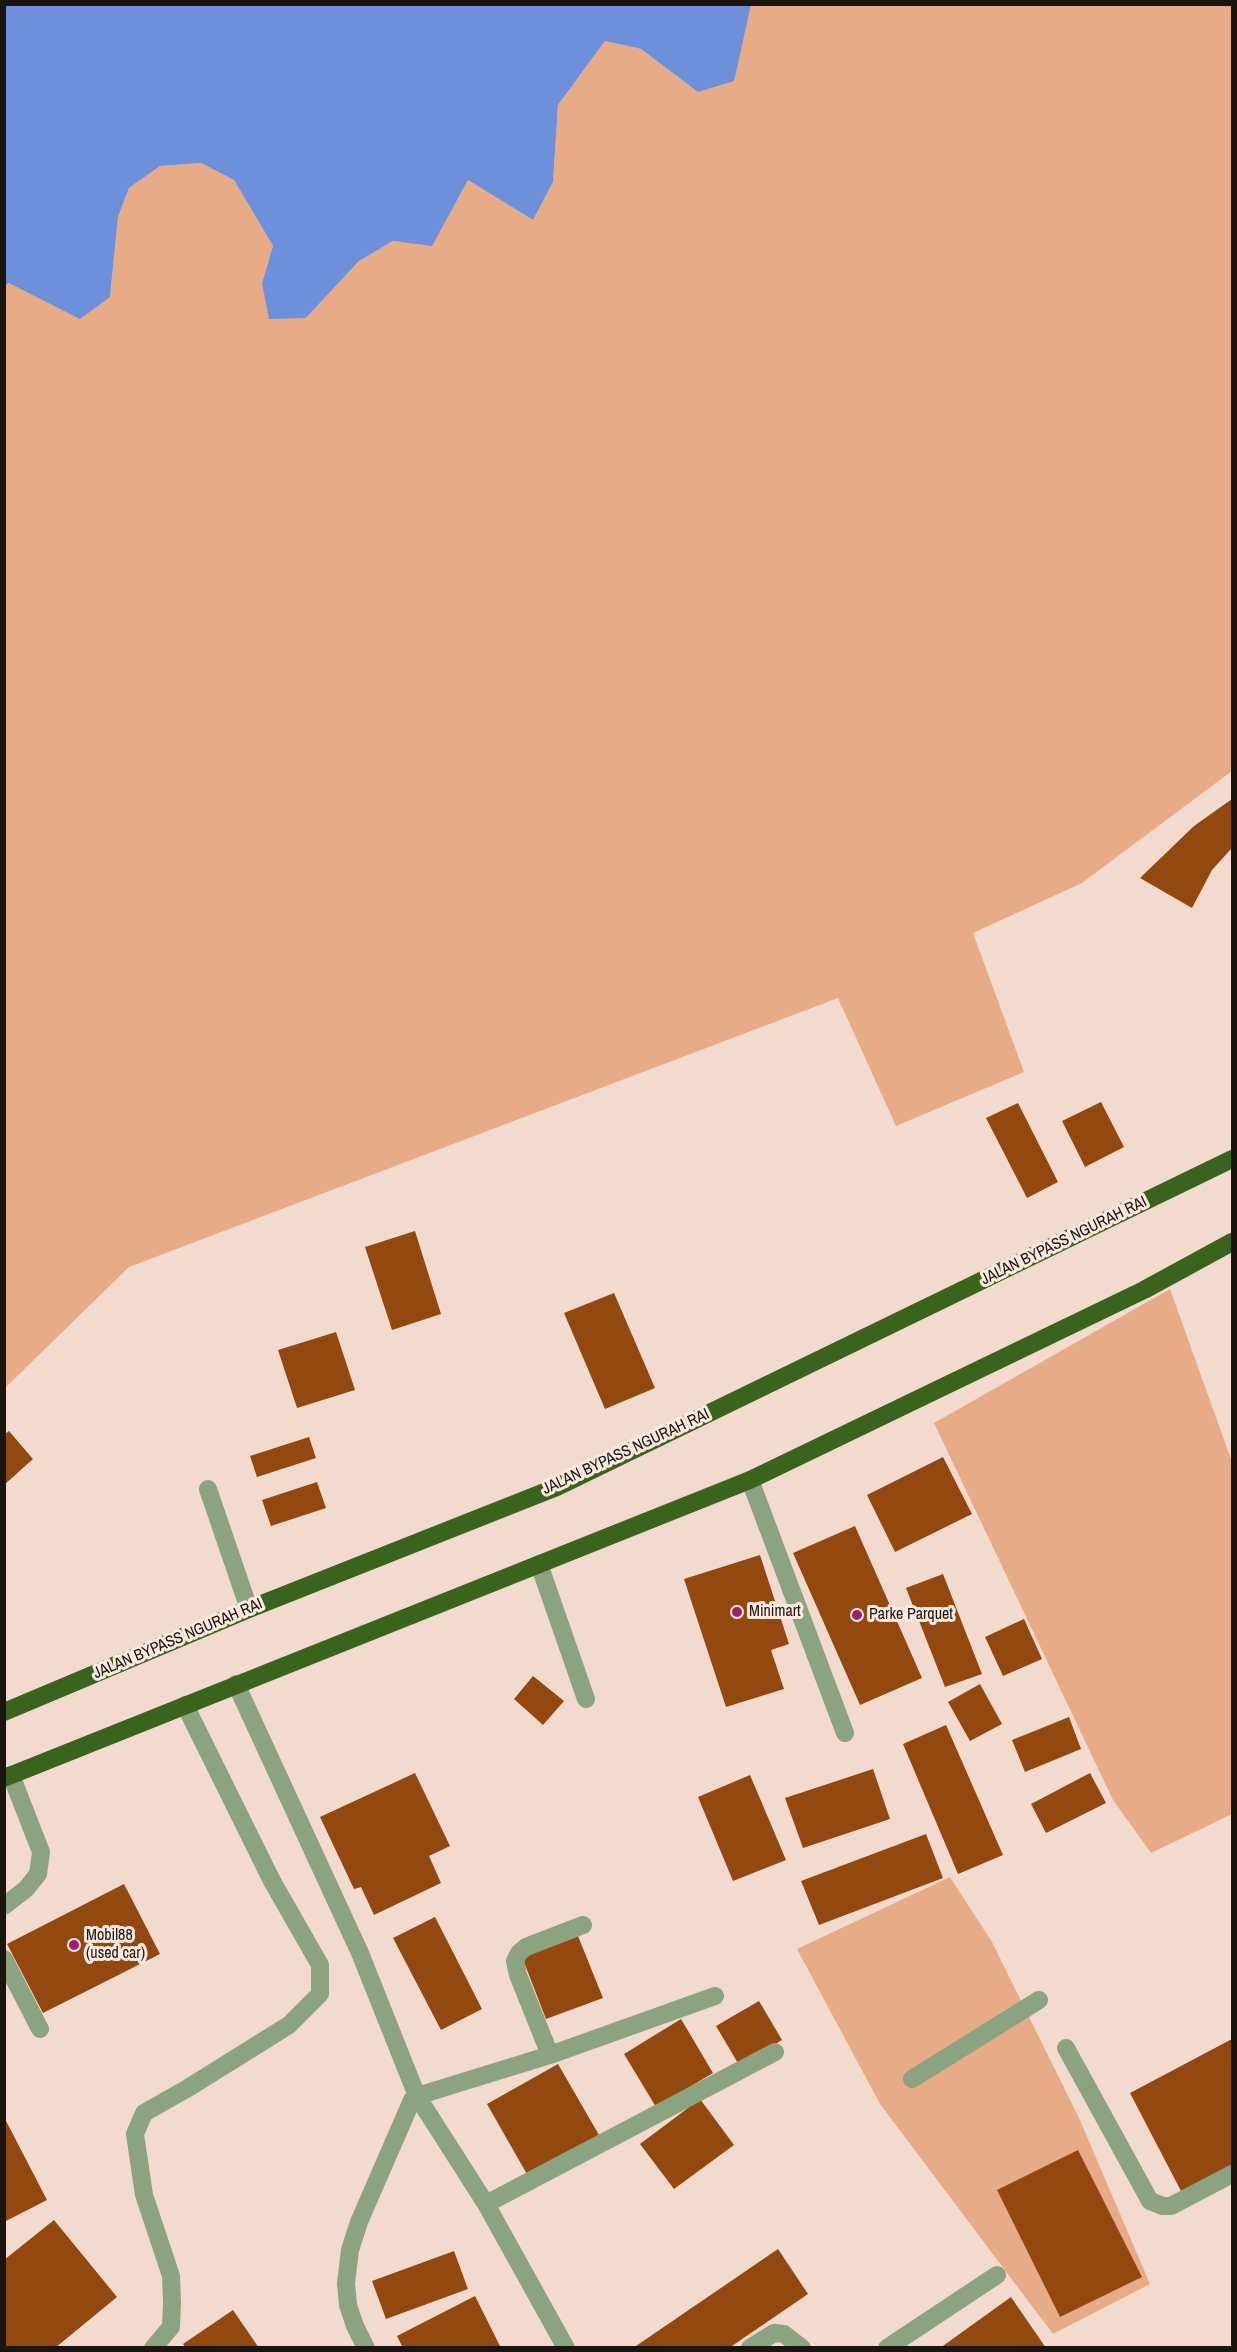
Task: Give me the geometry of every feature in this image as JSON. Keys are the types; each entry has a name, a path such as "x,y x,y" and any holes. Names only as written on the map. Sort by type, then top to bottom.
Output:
{"highway":[{"name":"JALAN BYPASS NGURAH RAI","path":"4,1712 249,1610 557,1487 1233,1159"},
{"path":"8,1776 750,1480 1144,1290 1233,1242"}],"street":[{"path":"750,1480 845,1733"},
{"path":"208,1489 249,1610"},
{"path":"539,1563 586,1699"},
{"path":"236,1684 360,1953 417,2096 486,2204 566,2348"},
{"path":"153,2348 171,2327 171,2276 144,2195 135,2134 144,2113 289,2025 320,1994 320,1965 272,1881 185,1705"},
{"path":"4,1906 26,1889 38,1874 41,1852 8,1776"},
{"path":"550,2055 518,1975 515,1961 526,1947 583,1925"},
{"path":"4,1959 40,2029"},
{"path":"366,2348 348,2305 345,2283 350,2250 358,2222 411,2102 417,2096 550,2055 715,1996"},
{"path":"912,2079 1039,2000"},
{"path":"1066,2048 1150,2201 1163,2206 1171,2206 1233,2174"},
{"path":"486,2204 775,2052"},
{"path":"887,2348 997,2275"},
{"path":"750,2348 774,2333 778,2333 790,2337 801,2348"}],"shaded area":[{"path":"751,5 1232,5 1232,771 1082,883 973,933 1024,1072 896,1126 838,998 129,1267 5,1388 5,285 9,283 110,297 118,217 129,188 160,166 201,163 234,180 273,246 262,283 306,318 359,261 393,241 432,245 468,180 533,220 553,182 558,105 605,41 641,49 698,92"},
{"path":"1170,1289 1232,1462 1232,1814 1151,1853 1113,1800 934,1423"},
{"path":"950,1877 992,1942 1079,2118 1150,2284 1053,2334 880,2104 797,1949"}],"water":[{"path":"5,4 751,5 734,81 698,92 641,49 605,41 558,105 553,182 533,220 468,180 432,246 393,241 359,261 306,318 269,319 262,283 273,246 234,180 201,163 160,166 129,188 118,217 110,297 80,319 9,283 5,285"}],"building":[{"path":"1232,799 1232,848 1212,870 1192,908 1140,878 1194,826"},
{"path":"1101,1102 1124,1147 1085,1167 1062,1121"},
{"path":"1018,1103 1058,1182 1027,1198 986,1118"},
{"path":"415,1231 441,1314 392,1330 365,1247"},
{"path":"614,1293 655,1388 605,1409 564,1313"},
{"path":"336,1332 355,1390 297,1408 278,1350"},
{"path":"9,1431 33,1459 4,1485 4,1435"},
{"path":"309,1437 316,1458 257,1477 250,1456"},
{"path":"943,1457 972,1514 895,1552 867,1495"},
{"path":"317,1482 326,1508 271,1526 262,1500"},
{"name":"Parke Parquet","path":"855,1526 922,1678 860,1705 793,1553"},
{"name":"Minimart","path":"760,1555 789,1644 771,1650 784,1689 726,1707 684,1579"},
{"path":"943,1574 982,1674 945,1687 906,1588"},
{"path":"1024,1619 1042,1659 1003,1676 985,1637"},
{"path":"533,1676 564,1701 543,1725 514,1699"},
{"path":"980,1684 1002,1724 970,1741 948,1702"},
{"path":"1069,1717 1081,1749 1025,1772 1012,1740"},
{"path":"946,1725 1003,1855 958,1874 903,1744"},
{"path":"873,1769 890,1819 803,1848 785,1798"},
{"path":"415,1773 450,1846 429,1856 441,1883 374,1915 361,1887 354,1889 320,1817"},
{"path":"1090,1773 1106,1803 1046,1833 1031,1804"},
{"path":"750,1775 786,1860 733,1881 698,1797"},
{"path":"926,1834 943,1878 819,1925 801,1881"},
{"path":"124,1884 160,1954 43,2013 7,1944"},
{"path":"435,1917 482,2009 441,2030 393,1938"},
{"path":"578,1936 603,1998 546,2019 522,1957"},
{"path":"759,2001 782,2040 739,2065 716,2026"},
{"path":"681,2019 713,2073 656,2107 624,2054"},
{"path":"1232,2039 1232,2167 1182,2193 1130,2093"},
{"path":"558,2064 599,2135 528,2176 487,2104"},
{"path":"700,2099 734,2145 674,2189 640,2144"},
{"path":"4,2117 47,2200 4,2222"},
{"path":"1078,2150 1142,2277 1060,2317 997,2190"},
{"path":"54,2220 117,2297 55,2348 4,2348 4,2260"},
{"path":"778,2249 808,2294 729,2348 633,2348"},
{"path":"454,2251 468,2289 386,2319 372,2281"},
{"path":"475,2296 501,2348 403,2348 397,2336"},
{"path":"1011,2297 1046,2348 940,2348"},
{"path":"233,2310 259,2348 186,2348 183,2344"}],"place":[{"name":"Minimart","path":"737,1612"},
{"name":"Parke Parquet","path":"857,1615"},
{"name":"Mobil88 (used car)","path":"74,1945"}]}
